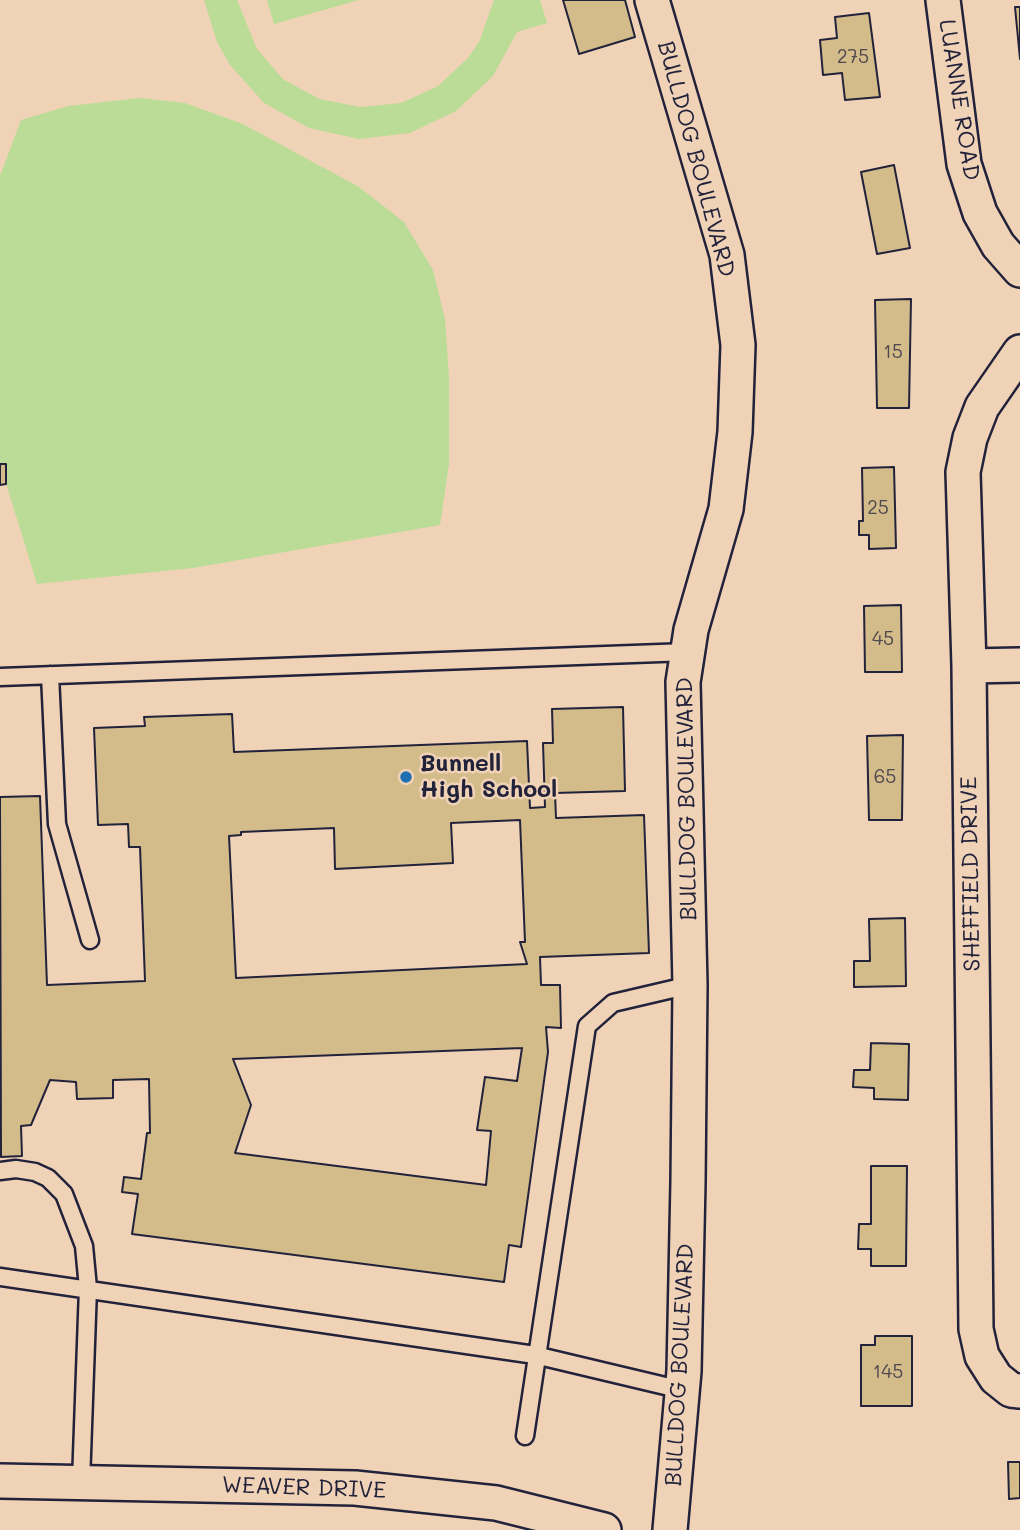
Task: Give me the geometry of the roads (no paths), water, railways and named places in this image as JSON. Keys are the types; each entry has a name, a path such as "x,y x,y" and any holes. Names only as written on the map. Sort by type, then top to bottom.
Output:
{"street":[{"name":"BULLDOG BOULEVARD","path":"652,0 727,255 738,345 735,432 726,509 691,630 683,682 690,985 682,1390 670,1530"},
{"name":"LUANNE ROAD","path":"943,0 964,164 981,213 998,245 1020,270"},
{"name":"SHEFFIELD DRIVE","path":"1020,352 982,407 970,438 963,472 969,666 976,1329 982,1356 996,1377 1011,1390 1020,1391"},
{"path":"969,666 1020,665"},
{"name":"WEAVER DRIVE","path":"0,1481 355,1488 496,1503 604,1530"}],"lane":[{"path":"0,677 688,652"},
{"path":"50,675 57,824 90,940"},
{"path":"525,1436 587,1026 613,1003 690,985"},
{"path":"0,1171 16,1169 35,1172 48,1178 64,1194 84,1246 88,1288 81,1482"},
{"path":"0,1277 536,1355 682,1390"}],"place":[{"name":"Bunnell High School","path":"406,777"}]}
